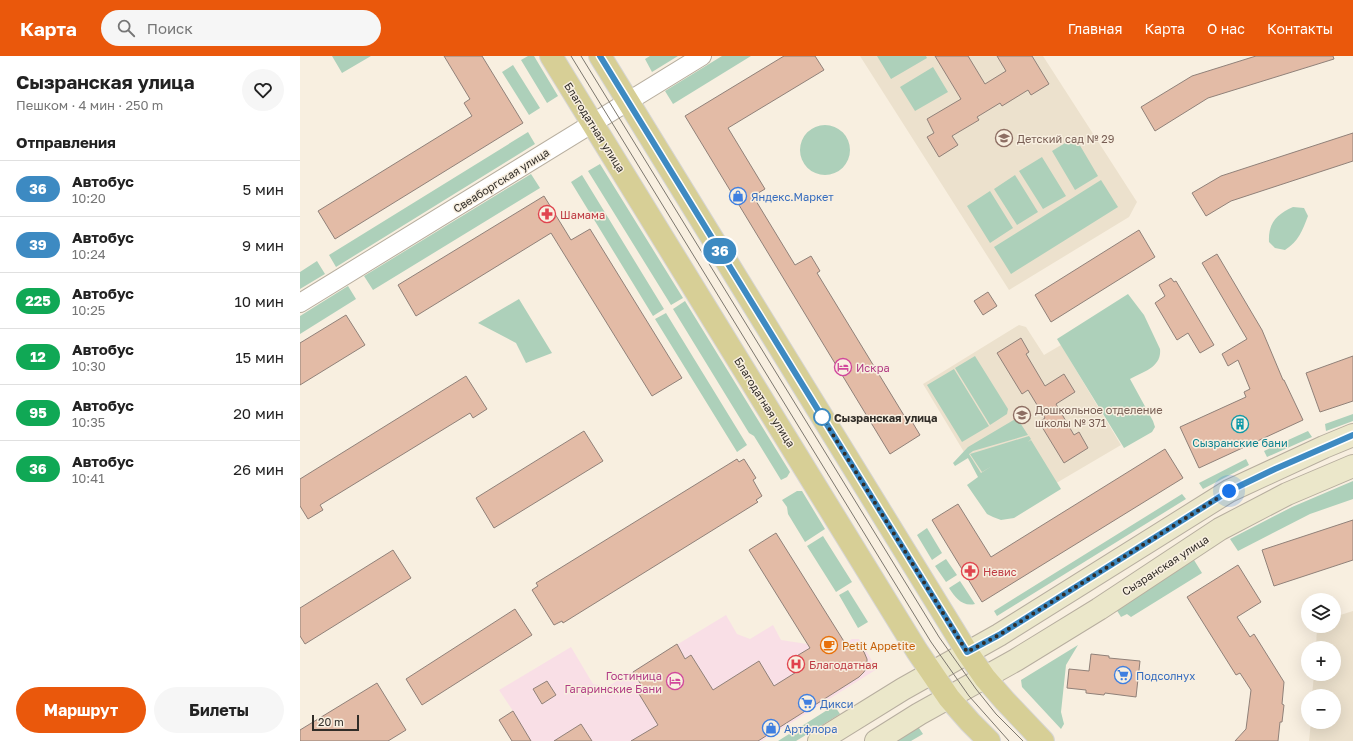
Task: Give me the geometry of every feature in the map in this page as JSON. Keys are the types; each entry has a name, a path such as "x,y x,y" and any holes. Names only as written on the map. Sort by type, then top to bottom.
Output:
{"main road":[{"name":"Благодатная улица","path":"551,56 932,673 949,698 989,741"},
{"path":"600,56 967,652 985,678 1004,701 1043,741"}],"street":[{"name":"Свеаборгская улица","path":"300,303 702,56"},
{"path":"819,741 967,652 999,635 1229,491 1353,435"},
{"name":"Сызранская улица","path":"876,741 919,714 985,678 1099,609 1220,529 1287,494 1353,466"}],"shaded area":[{"name":"Детский сад № 29","path":"860,56 1043,56 1137,202 1129,217 1009,290"},
{"name":"Дошкольное отделение школы № 371","path":"1019,325 1026,327 1044,355 1061,345 1121,445 1002,515 923,384"},
{"path":"1353,611 1353,741 1309,741 1310,729 1341,729 1341,689 1313,689 1313,681 1341,681 1341,641 1316,641 1317,633 1341,633 1341,615"},
{"path":"726,615 737,634 750,639 773,625 781,640 807,644 817,660 852,639 859,639 877,669 762,741 512,741 499,720 513,711 499,690 571,647 593,684 607,687"}],"green space":[{"path":"332,56 371,56 342,73"},
{"path":"528,56 534,56 558,96 547,103 521,60"},
{"path":"650,56 678,56 652,72 645,59"},
{"path":"722,56 751,56 673,104 665,91"},
{"path":"877,56 926,56 927,58 891,79"},
{"path":"513,65 540,108 529,115 502,72"},
{"path":"933,67 948,92 915,111 900,87"},
{"path":"820,125 830,125 843,132 850,145 850,155 843,168 830,175 820,175 811,171 804,164 800,155 800,145 804,136 811,129"},
{"path":"528,132 535,144 336,267 329,255"},
{"path":"1075,137 1098,176 1075,190 1052,151"},
{"path":"1042,157 1066,196 1043,209 1019,171"},
{"path":"600,164 683,298 671,305 588,171"},
{"path":"531,174 540,188 373,290 364,276"},
{"path":"582,175 664,309 653,316 571,182"},
{"path":"1015,175 1038,212 1017,225 994,189"},
{"path":"1101,180 1118,207 1011,274 994,247"},
{"path":"990,191 1013,228 990,243 967,206"},
{"path":"1293,207 1304,208 1308,216 1304,226 1300,235 1290,247 1285,250 1275,248 1269,242 1272,224 1278,216"},
{"path":"317,261 325,274 300,289 300,272"},
{"path":"348,286 356,299 300,334 300,316"},
{"path":"1128,294 1144,315 1160,349 1160,355 1155,365 1130,379 1155,427 1152,432 1124,448 1057,339"},
{"path":"519,299 552,353 526,363 516,343 478,323"},
{"path":"685,301 790,472 787,477 781,480 754,436 749,433 673,309"},
{"path":"666,313 747,445 737,452 655,319"},
{"path":"975,356 1008,409 1007,414 990,425 955,368"},
{"path":"954,369 989,426 962,442 927,385"},
{"path":"1353,414 1353,421 1326,431 1325,424"},
{"path":"1017,418 1028,435 973,451 969,454 981,473 992,466 982,472 970,454 1029,436 1031,439 1028,442 1031,440 1061,489 1014,518 1001,520 987,514 967,485 978,477 968,458 955,466 953,463 968,447"},
{"path":"1308,431 1312,437 1267,457 1264,451"},
{"path":"1246,459 1249,465 1203,489 1199,483"},
{"path":"1353,481 1353,499 1310,514 1238,551 1230,539 1292,507"},
{"path":"797,491 802,491 825,529 805,542 788,514 787,507 782,500"},
{"path":"1182,494 1186,499 997,616 994,611"},
{"path":"927,528 942,553 932,560 917,535"},
{"path":"823,536 852,582 836,592 807,546"},
{"path":"946,559 957,575 946,582 935,566"},
{"path":"1194,560 1202,573 1131,617 1127,614 1121,617 1116,609"},
{"path":"960,581 975,604 970,605 963,603 956,598 949,588"},
{"path":"848,590 868,622 858,628 839,595"},
{"path":"1078,645 1066,665 1061,712 1064,724 1061,729 1022,687 1021,680"},
{"path":"832,707 836,708 840,714 796,741 778,741"},
{"path":"917,725 923,734 911,741 892,741"}],"building":[{"path":"444,56 482,56 523,123 335,239 318,211 472,116 464,103 470,99"},
{"path":"784,56 815,56 824,70 728,128 765,189 753,196 795,265 811,256 820,271 817,273 908,422 911,420 920,435 890,454 685,116"},
{"path":"935,56 968,56 985,84 1006,71 997,56 1032,56 1049,84 1031,95 1028,90 1002,106 1000,103 977,117 979,120 952,136 958,145 939,157 927,137 934,133 927,119 961,99"},
{"path":"1256,56 1333,56 1334,59 1208,98 1155,131 1141,107 1192,76"},
{"path":"1353,133 1353,161 1231,201 1206,216 1192,193 1221,176"},
{"path":"544,196 571,240 590,229 682,378 652,396 551,233 416,316 398,285"},
{"path":"1139,230 1155,257 1051,322 1035,295"},
{"path":"1217,254 1262,330 1283,380 1303,420 1199,468 1180,427 1246,397 1244,392 1250,389 1238,360 1228,366 1222,354 1247,339 1202,263"},
{"path":"1171,278 1174,282 1176,281 1214,345 1200,353 1188,333 1177,340 1155,303 1165,296 1159,285"},
{"path":"988,292 997,306 983,315 974,301"},
{"path":"346,315 365,345 300,385 300,343"},
{"path":"1021,338 1029,352 1026,354 1045,386 1064,374 1075,392 1056,404 1074,435 1079,432 1088,448 1064,463 1039,422 1045,418 1028,390 1022,394 997,353"},
{"path":"1353,356 1353,401 1320,412 1306,373"},
{"path":"466,376 487,409 473,418 470,413 320,505 323,510 308,519 300,506 300,479"},
{"path":"584,431 603,461 494,528 476,498"},
{"path":"1165,449 1183,478 982,602 932,520 958,504 991,557"},
{"path":"737,459 739,462 744,459 756,478 753,480 762,496 756,500 758,502 563,623 562,621 554,625 532,590 538,586 536,583"},
{"path":"1353,520 1353,560 1274,586 1262,550"},
{"path":"776,533 845,643 853,644 864,652 867,659 867,666 864,672 859,677 758,741 631,741 658,725 636,689 642,686 633,672 677,644 685,659 691,655 713,690 759,661 774,686 798,671 790,660 810,648 749,550"},
{"path":"393,550 411,578 305,644 300,636 300,608"},
{"path":"1238,565 1261,602 1237,617 1250,637 1254,634 1284,682 1282,704 1284,705 1278,741 1235,741 1246,729 1251,690 1240,673 1236,675 1187,597"},
{"path":"515,609 532,635 422,705 406,679"},
{"path":"1091,654 1109,656 1109,658 1140,661 1136,697 1105,693 1104,695 1086,693 1086,690 1067,688 1069,669 1089,671"},
{"path":"547,681 556,695 542,704 533,689"},
{"path":"377,683 406,730 388,741 300,741 300,730"},
{"path":"513,711 531,741 512,741 499,720"},
{"path":"581,724 592,741 554,741"}],"tram line":[{"path":"571,56 931,642 969,696 1009,741"},
{"path":"581,56 939,637 976,689 996,714 1023,741"}],"bus line":[{"name":"36","path":"600,56 967,652 999,635 1229,491 1353,435"}],"place":[{"name":"Детский сад № 29","path":"1004,138"},
{"name":"Яндекс.Маркет","path":"738,196"},
{"name":"Шамама","path":"547,214"},
{"name":"Искра","path":"843,367"},
{"name":"Дошкольное отделение школы № 371","path":"1022,415"},
{"name":"Сызранская улица","path":"822,417"},
{"name":"Сызранские бани","path":"1240,424"},
{"name":"Невис","path":"970,571"},
{"name":"Petit Appetite","path":"829,645"},
{"name":"Благодатная","path":"796,664"},
{"name":"Подсолнух","path":"1123,675"},
{"name":"Гостиница Гагаринские Бани","path":"675,681"},
{"name":"Дикси","path":"807,703"},
{"name":"Артфлора","path":"771,728"}],"route":[{"path":"822,417 967,652 999,635 1229,491"}]}
